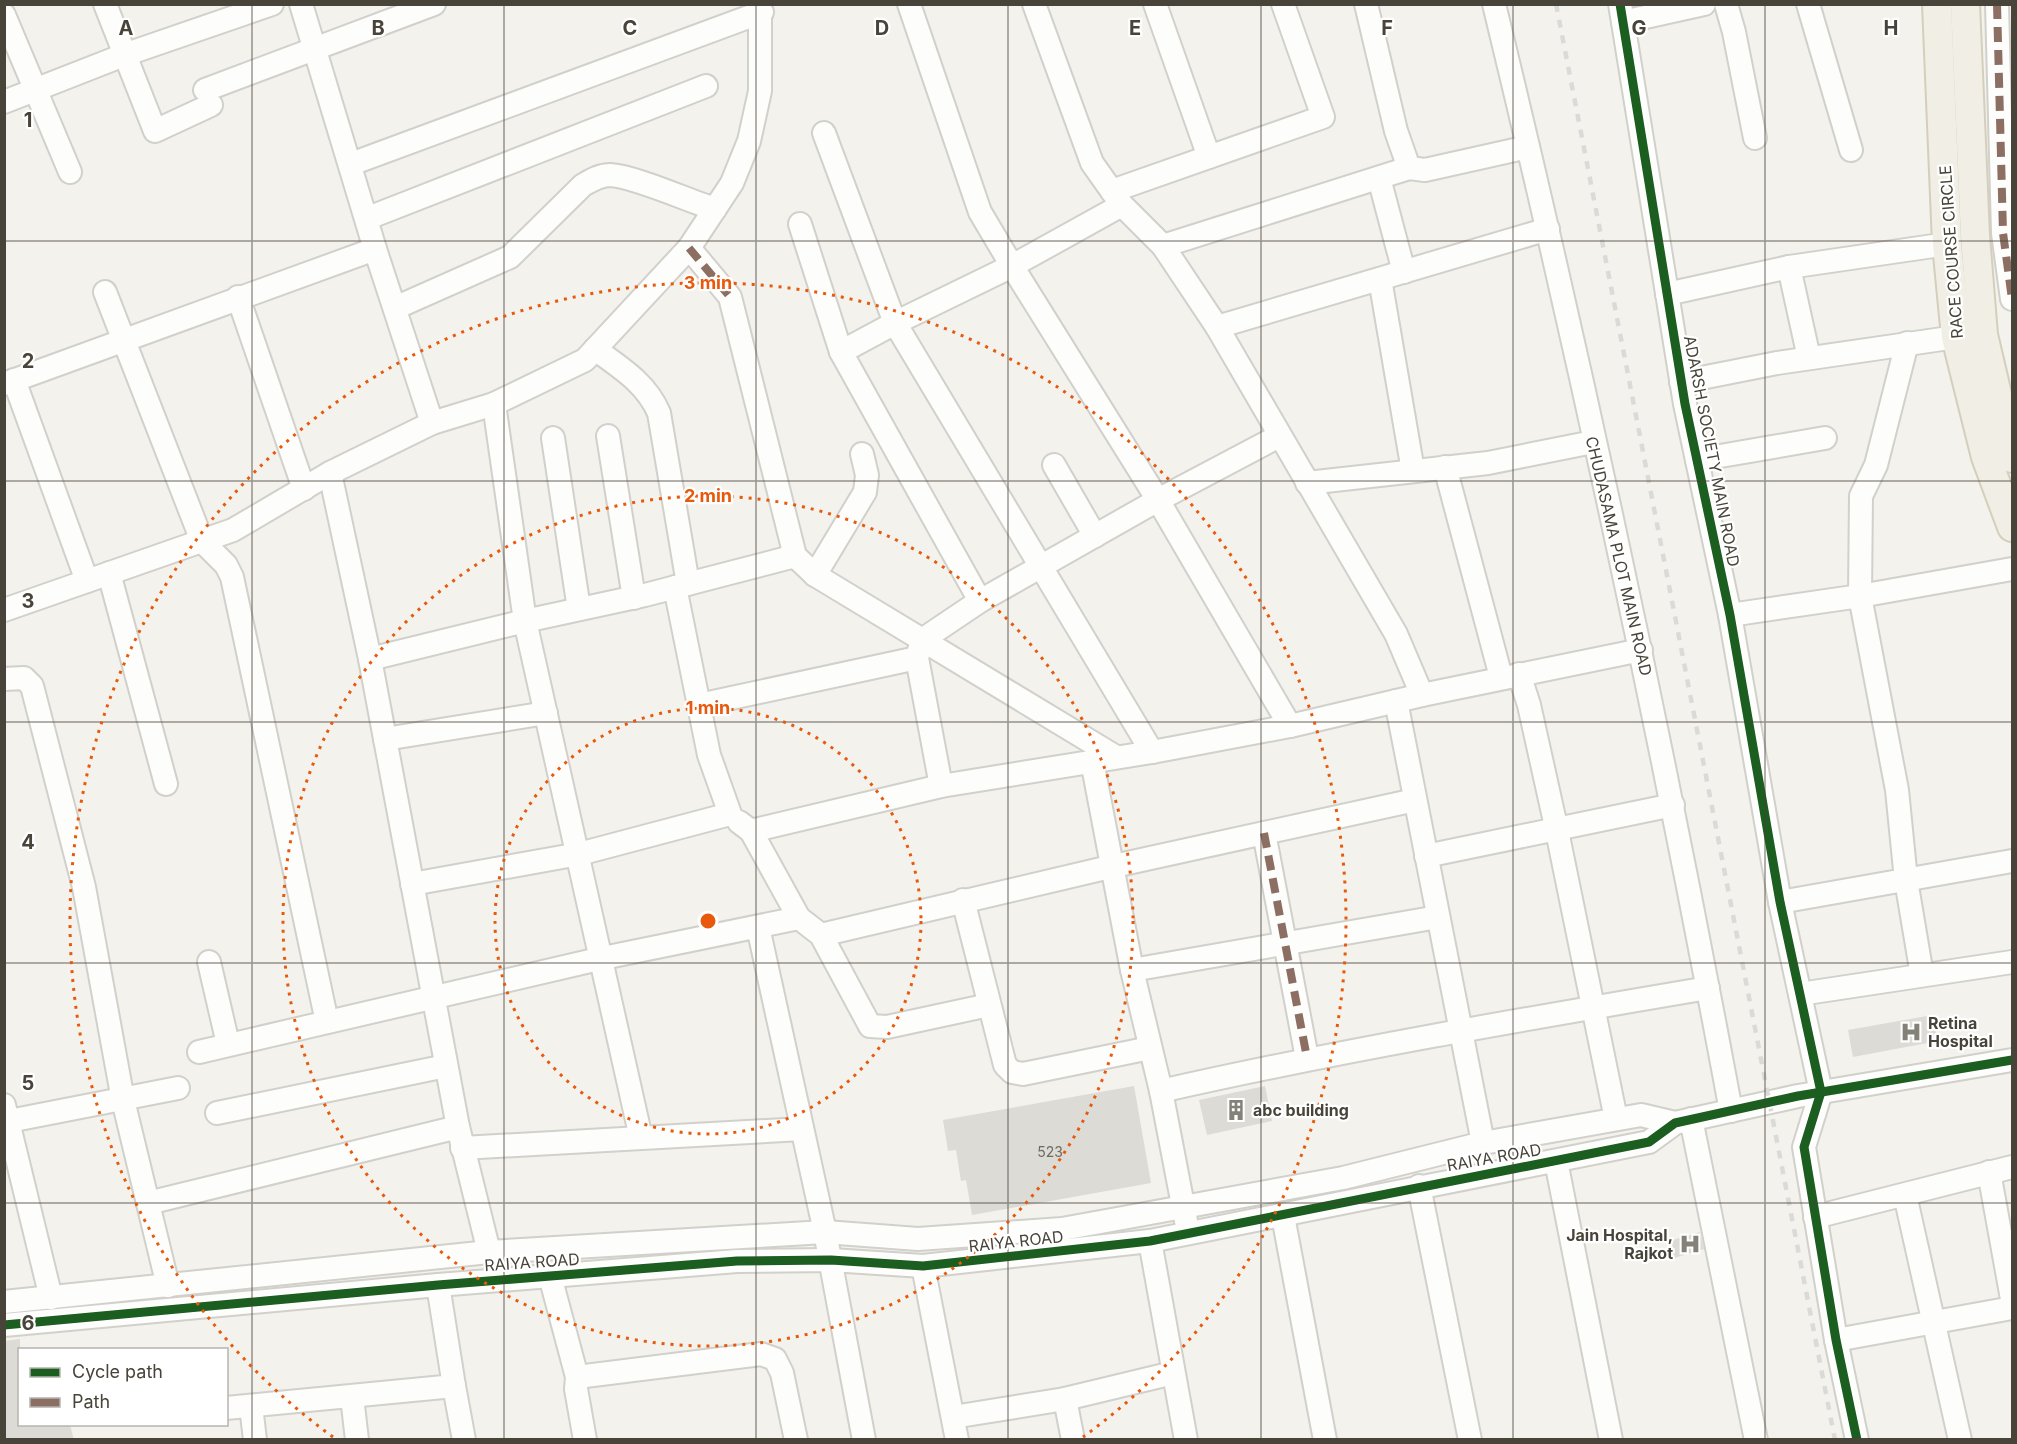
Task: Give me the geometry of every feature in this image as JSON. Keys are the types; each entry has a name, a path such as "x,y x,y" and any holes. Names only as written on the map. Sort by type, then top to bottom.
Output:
{"main road":[{"name":"RACE COURSE CIRCLE","path":"1937,4 1947,244 1956,337 1986,457 2013,527"},
{"name":"RACE COURSE CIRCLE","path":"1965,4 1975,236 1983,335 2013,458"}],"street":[{"path":"105,4 155,131 208,98 317,50 427,6"},
{"path":"4,102 124,56 272,4"},
{"path":"301,4 368,218 375,249 432,423"},
{"path":"909,4 980,212 1158,500 1290,726"},
{"path":"1034,4 1092,163 1117,198 1163,246 1217,327 1396,634 1422,694"},
{"path":"1155,4 1209,157"},
{"path":"841,352 1012,266 1117,198 1209,157 1323,117 1283,4"},
{"path":"1366,4 1396,131 1409,168"},
{"name":"CHUDASAMA PLOT MAIN ROAD","path":"1494,4 1548,229 1593,442 1641,650 1731,1111"},
{"path":"1622,13 1704,4"},
{"path":"1726,4 1734,32 1755,138"},
{"path":"1808,4 1851,150"},
{"path":"1997,4 2003,233 2013,299"},
{"path":"4,610 233,530 330,473 432,423 494,404 585,360 689,248 732,183 749,141 760,91 761,8 351,164"},
{"name":"ADARSH SOCIETY MAIN ROAD","path":"1622,13 1682,382 1730,615 1780,902 1821,1092"},
{"path":"4,15 70,172"},
{"path":"368,218 706,86"},
{"path":"824,133 896,323 1152,752"},
{"path":"1163,246 1409,168 1425,170 1528,147"},
{"path":"395,308 510,257 583,185 595,178 610,175 715,209"},
{"path":"1379,178 1404,272"},
{"path":"800,224 841,352 980,601"},
{"path":"1217,327 1548,229"},
{"path":"1667,294 1789,267 1947,244"},
{"path":"689,248 730,297 795,556 815,575 920,649 1116,757"},
{"path":"87,581 9,382 375,249"},
{"path":"1789,267 1809,358"},
{"path":"1380,279 1413,471"},
{"path":"105,292 202,541 226,565 232,577 327,1022"},
{"path":"238,297 304,489"},
{"path":"1682,382 1809,358 1956,337"},
{"path":"1907,343 1876,465 1861,496 1860,596 1897,790 1906,880 1922,975"},
{"path":"595,349 640,382 652,396 659,413 699,705 709,755 730,814 751,831 799,918 821,934 870,1026 887,1027 989,1005"},
{"path":"494,404 525,621 603,958 641,1138"},
{"path":"608,436 634,598"},
{"path":"699,705 920,649 980,601 1158,500 1279,436"},
{"path":"553,438 579,609"},
{"path":"1697,460 1825,438"},
{"path":"1307,483 1488,463 1593,442"},
{"path":"815,575 865,492 867,475 862,454"},
{"path":"1054,465 1095,536"},
{"path":"1445,467 1510,676 1529,705 1616,1119"},
{"path":"330,473 370,659 432,999 460,1138 489,1252"},
{"path":"370,659 525,621 634,598 795,556"},
{"path":"1730,615 1860,596 2013,569"},
{"path":"109,573 166,784"},
{"path":"920,649 941,786"},
{"path":"751,831 941,786 1152,752 1290,726 1422,694 1641,650"},
{"path":"4,679 24,678 32,686 84,887 123,1100 168,1286"},
{"path":"1396,701 1483,1143"},
{"path":"385,739 546,713"},
{"path":"1092,761 1114,866 1132,970 1161,1091 1184,1207 1187,1234"},
{"path":"821,934 963,900 1415,800"},
{"path":"1426,856 1557,831 1673,805"},
{"path":"412,884 579,854 730,814"},
{"path":"1264,833 1307,1058"},
{"path":"1780,902 2013,861"},
{"path":"963,900 1005,1065 1012,1072 1023,1074 1150,1048"},
{"path":"1132,970 1438,917"},
{"path":"199,1052 603,958 799,918"},
{"path":"758,927 831,1260 864,1440"},
{"path":"209,962 228,1044"},
{"path":"1800,994 2013,962"},
{"path":"1161,1091 1307,1058 1460,1029 1708,988"},
{"name":"RAIYA ROAD","path":"4,1302 489,1252 825,1232 930,1238 1062,1229 1343,1178 1483,1143 1616,1119 1641,1115 1683,1121 1821,1092 2013,1060"},
{"path":"217,1113 446,1066"},
{"path":"51,1298 6,1116 123,1100 178,1088"},
{"path":"1821,1092 1804,1147 1836,1340 1857,1440"},
{"path":"1683,1121 1756,1440"},
{"name":"RAIYA ROAD","path":"4,1325 438,1285 737,1261 831,1260 923,1266 1150,1241 1649,1142 1683,1121"},
{"path":"148,1203 460,1138 641,1138 802,1129"},
{"path":"1556,1161 1611,1440"},
{"path":"1815,1217 2013,1167"},
{"path":"1989,1172 2013,1299"},
{"path":"1419,1186 1470,1440"},
{"path":"1905,1195 1959,1440"},
{"path":"1283,1216 1325,1440"},
{"path":"1150,1241 1186,1440"},
{"path":"923,1266 957,1440"},
{"path":"550,1276 577,1377 576,1389 585,1440"},
{"path":"438,1285 464,1440"},
{"path":"1836,1340 2013,1308"},
{"path":"577,1377 761,1354 775,1359 782,1372 795,1440"},
{"path":"953,1417 1065,1399 1173,1373"},
{"path":"228,1408 454,1386"},
{"path":"352,1397 357,1440"},
{"path":"1065,1399 1073,1440"},
{"path":"250,1406 255,1440"}],"building":[{"path":"1933,1015 1938,1041 1853,1057 1848,1030"},
{"path":"1134,1086 1151,1183 972,1215 966,1180 961,1181 956,1150 948,1151 943,1120"},
{"name":"abc building","path":"1265,1086 1272,1121 1207,1135 1199,1100"},
{"path":"1700,1232 1704,1249 1671,1259 1666,1242"},
{"path":"20,1339 18,1426 70,1426 74,1440 4,1440 4,1341"}],"railway":[{"path":"1556,4 1835,1440"}],"marked path":[{"path":"1997,4 2003,233 2012,299"},
{"path":"689,248 730,297"},
{"path":"1264,833 1307,1058"}],"cycle path":[{"path":"1620,4 1685,404 1730,615 1780,902 1821,1092 1804,1147 1836,1340 1857,1440"},
{"path":"4,1325 438,1285 737,1261 831,1260 923,1266 1150,1241 1649,1142 1675,1123 1798,1096 2012,1060"}],"place":[{"name":"Retina Hospital","path":"1911,1032"},
{"name":"abc building","path":"1236,1110"},
{"name":"Jain Hospital, Rajkot","path":"1690,1244"}]}
